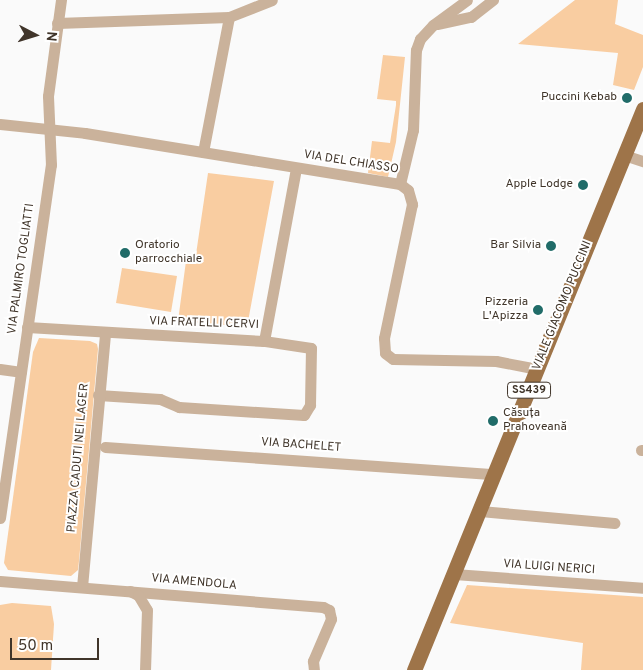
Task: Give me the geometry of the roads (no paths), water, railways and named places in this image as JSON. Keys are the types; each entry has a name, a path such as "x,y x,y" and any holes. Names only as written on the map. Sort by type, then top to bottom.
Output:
{"main road":[{"name":"VIALE GIACOMO PUCCINI","path":"414,670 643,109"}],"street":[{"name":"VIA PALMIRO TOGLIATTI","path":"0,518 51,165 48,96 61,0"},
{"path":"57,23 229,17 272,0"},
{"path":"400,184 413,130 416,50 420,39 433,25 467,0"},
{"path":"433,25 471,17 493,0"},
{"path":"203,152 229,17"},
{"name":"VIA DEL CHIASSO","path":"0,124 50,131 85,133 400,184 408,190 412,204 384,338 385,353 394,359 496,362 537,369"},
{"path":"624,155 643,161"},
{"name":"VIA FRATELLI CERVI","path":"27,327 264,341 296,168"},
{"name":"PIAZZA CADUTI NEI LAGER","path":"82,586 105,333"},
{"path":"98,395 160,399 180,407 304,414 310,405 314,353 312,348 264,341"},
{"path":"0,370 21,372"},
{"name":"VIA BACHELET","path":"105,447 494,474"},
{"path":"480,511 614,523"},
{"name":"VIA LUIGI NERICI","path":"454,574 643,588"},
{"name":"VIA AMENDOLA","path":"0,581 82,586 162,595 326,608 331,619 312,667"},
{"path":"129,590 138,595 147,610 144,669"},
{"path":"147,610 162,595"}],"place":[{"name":"Puccini Kebab","path":"627,98"},
{"name":"Apple Lodge","path":"583,185"},
{"name":"Bar Silvia","path":"551,246"},
{"name":"Oratorio parrocchiale","path":"125,253"},
{"name":"Pizzeria L'Apizza","path":"538,310"},
{"name":"Căsuța Prahoveană","path":"493,421"}]}
